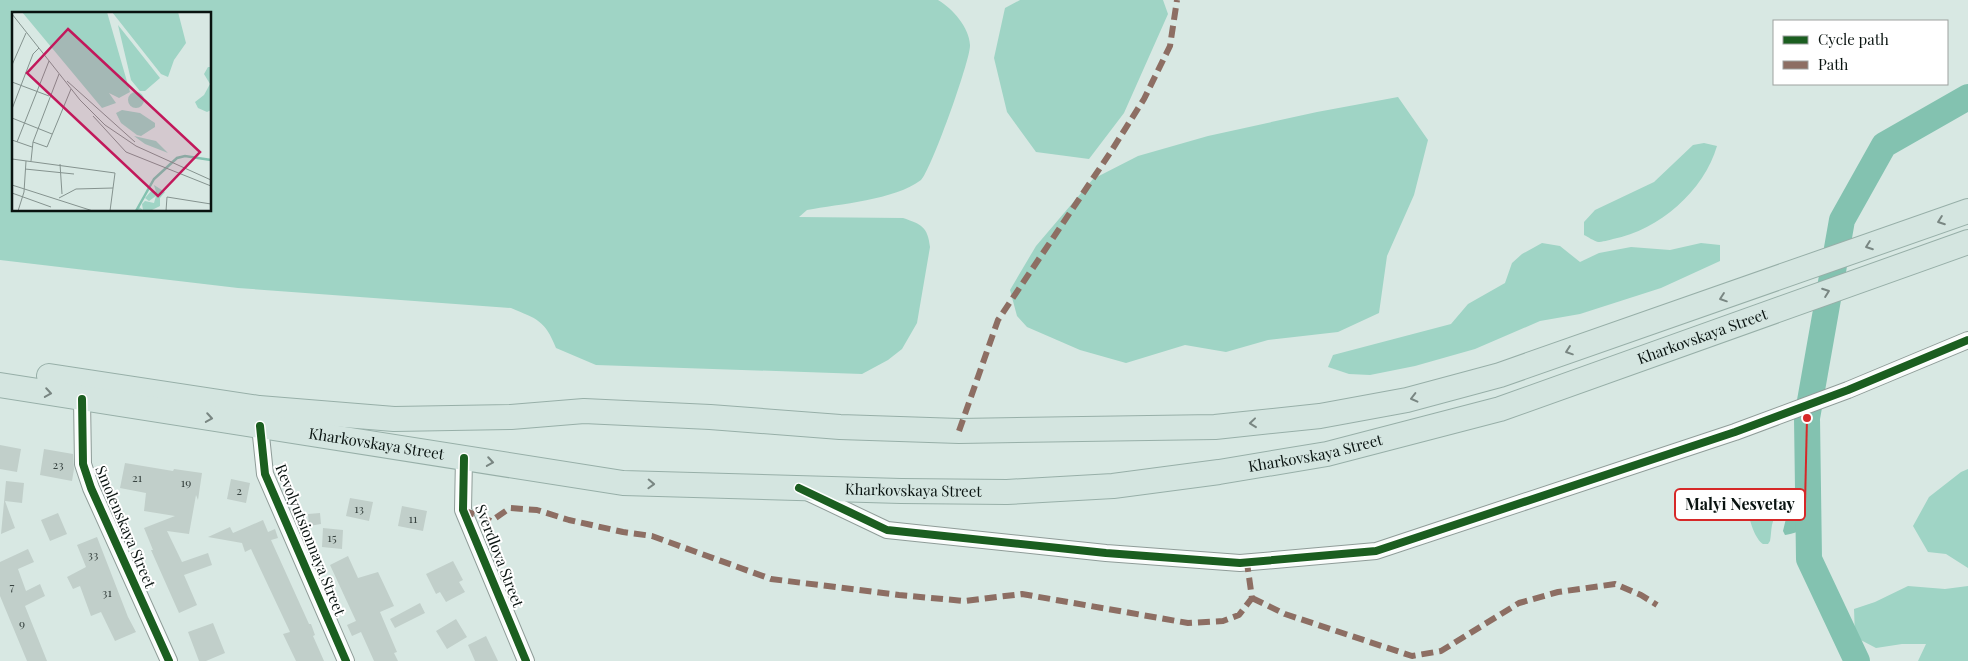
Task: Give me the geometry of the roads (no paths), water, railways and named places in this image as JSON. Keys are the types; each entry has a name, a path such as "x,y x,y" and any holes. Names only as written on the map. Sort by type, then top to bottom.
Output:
{"highway":[{"name":"Kharkovskaya Street","path":"0,369 259,408 394,419 511,417 584,411 710,417 840,427 950,430 1215,427 1320,416 1407,400 1500,375 1968,211"},
{"name":"Kharkovskaya Street","path":"0,385 623,483 1006,492 1094,487 1219,472 1327,454 1500,409 1968,242"}],"street":[{"path":"799,488 887,530 1106,554 1240,564 1376,551 1735,432 1848,390 1968,340"},
{"name":"Smolenskaya Street","path":"82,398 83,464 91,488 169,661"},
{"name":"Revolyutsionnaya Street","path":"260,426 265,474 346,661"},
{"name":"Sverdlova Street","path":"464,458 463,510 526,661"}],"waterway":[{"path":"1857,661 1809,559 1807,418 1842,220 1884,145 1968,97"}],"place":[{"name":"Malyi Nesvetay","path":"1807,418"}]}
